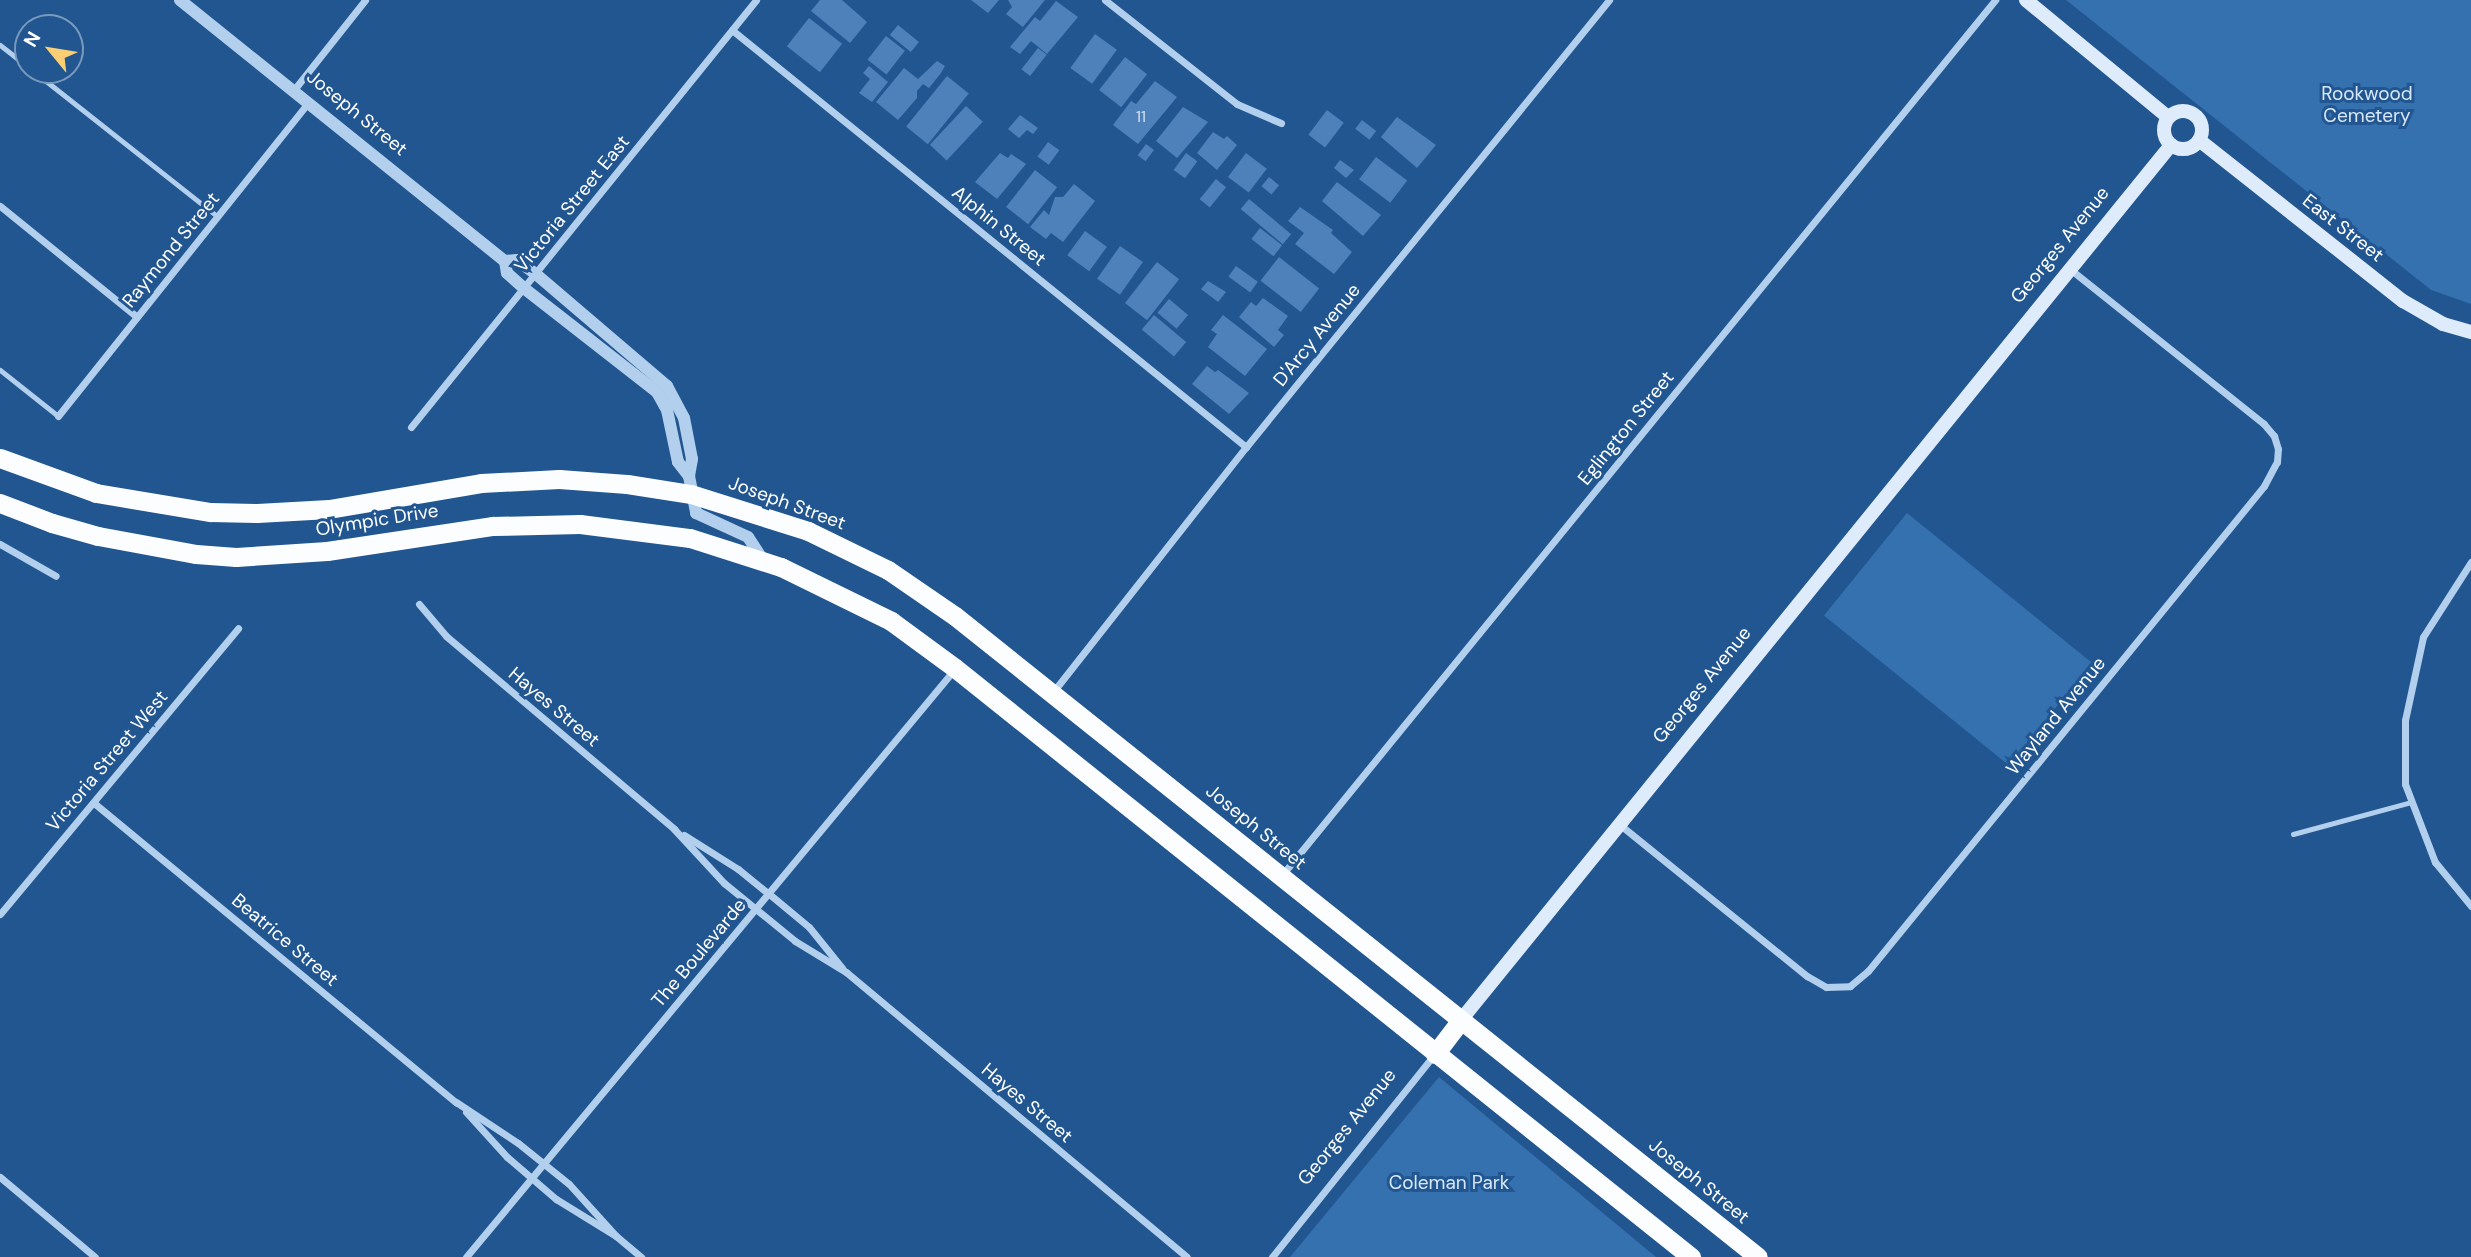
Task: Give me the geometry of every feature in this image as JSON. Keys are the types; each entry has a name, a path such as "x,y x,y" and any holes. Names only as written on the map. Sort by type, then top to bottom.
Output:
{"highway":[{"name":"Olympic Drive","path":"0,458 96,492 210,512 257,513 329,509 508,480 690,485"},
{"name":"Joseph Street","path":"690,485 790,524 888,570 955,616 1758,1257"},
{"name":"Olympic Drive","path":"0,503 52,523 98,536 196,554 236,557 327,551 493,526 570,524 669,533 763,559"},
{"path":"763,559 837,592 891,621 955,668 1691,1257"},
{"name":"Georges Avenue","path":"1435,1054 1461,1020"}],"main road":[{"path":"2026,0 2168,117"},
{"path":"2179,111 2192,113 2201,123 2199,140 2189,148 2171,145 2163,130 2168,117 2179,111"},
{"name":"East Street","path":"2199,140 2403,301 2443,324 2471,332"},
{"name":"Georges Avenue","path":"1461,1020 2171,145"}],"street":[{"name":"Joseph Street","path":"180,0 505,261 507,273 525,289 609,345 675,396 689,438 692,459 690,485"},
{"path":"293,90 365,0"},
{"name":"Victoria Street East","path":"411,427 537,275 756,0"},
{"path":"1105,0 1237,104 1281,123"},
{"name":"D'Arcy Avenue","path":"1052,693 1247,447 1609,0"},
{"name":"Eglington Street","path":"1281,876 1995,0"},
{"name":"Alphin Street","path":"732,30 1247,447"},
{"name":"Raymond Street","path":"58,416 308,103"},
{"path":"0,206 137,317"},
{"name":"Joseph Street","path":"505,261 517,260 537,275 609,345"},
{"name":"Wayland Avenue","path":"1619,823 1807,976 1826,987 1850,986 1868,971 2256,496 2272,475 2277,462 2278,449 2274,436 2264,424 2070,269"},
{"path":"690,485 696,513 748,537 763,559"},
{"path":"0,544 56,576"},
{"path":"2471,562 2423,637 2405,720 2405,784 2435,862 2471,906"},
{"name":"Hayes Street","path":"419,604 446,636 674,829 724,883 795,941 846,972 1187,1257"},
{"name":"Victoria Street West","path":"0,914 238,628"},
{"name":"The Boulevarde","path":"466,1257 955,668"},
{"name":"Beatrice Street","path":"94,803 456,1102 569,1184 616,1236 641,1257"},
{"name":"Hayes Street","path":"674,829 738,869 768,893 808,927 846,972"},
{"name":"Georges Avenue","path":"1272,1257 1435,1054"},
{"name":"Beatrice Street","path":"456,1102 507,1157 556,1199 616,1236"},
{"path":"0,1177 95,1257"}],"lane":[{"path":"0,44 14,56"},
{"path":"50,84 218,217"},
{"path":"0,370 58,416"},
{"path":"2293,834 2412,802"}],"green space":[{"name":"Rookwood Cemetery","path":"2066,0 2471,0 2471,304 2431,290"},
{"path":"1907,513 2092,663 2009,765 1824,616"},
{"name":"Coleman Park","path":"1439,1077 1656,1257 1290,1257"}],"building":[{"path":"820,0 842,0 867,22 850,43 811,11"},
{"path":"971,0 999,0 988,13"},
{"path":"1008,0 1045,0 1023,27 1006,14 1012,7"},
{"path":"1056,1 1078,17 1047,54 1031,41 1020,54 1010,47 1035,17 1040,21"},
{"path":"809,18 842,44 820,72 787,46"},
{"path":"898,25 919,42 911,52 890,35"},
{"path":"1095,34 1117,50 1092,84 1070,68"},
{"path":"886,36 905,51 886,74 868,60"},
{"path":"1038,48 1047,55 1030,76 1021,69"},
{"path":"1125,57 1147,74 1121,107 1099,90"},
{"path":"937,61 945,66 941,73 929,88 923,84 917,91 917,98 898,120 876,102 904,68 918,79"},
{"path":"869,66 888,82 872,102 859,93 870,79 863,73"},
{"path":"947,76 969,94 928,144 906,127"},
{"path":"1155,81 1177,97 1138,144 1113,125 1131,101 1136,104"},
{"path":"966,106 983,122 947,160 930,145"},
{"path":"1183,107 1208,122 1177,158 1156,141"},
{"path":"1327,110 1344,123 1325,147 1308,135"},
{"path":"1020,115 1038,128 1033,134 1027,130 1019,138 1008,129"},
{"path":"1397,117 1436,145 1417,168 1381,137"},
{"path":"1362,120 1376,131 1369,140 1355,129"},
{"path":"1213,132 1224,139 1227,136 1237,145 1217,170 1197,153"},
{"path":"1048,142 1059,150 1049,165 1037,157"},
{"path":"1146,144 1154,150 1146,161 1138,155"},
{"path":"1000,153 1008,158 1011,154 1026,164 997,199 975,182"},
{"path":"1186,153 1197,161 1185,178 1174,170"},
{"path":"1246,153 1267,169 1249,193 1228,177"},
{"path":"1376,157 1407,180 1390,203 1359,179"},
{"path":"1340,160 1354,170 1346,178 1334,168"},
{"path":"1035,170 1057,187 1028,224 1006,207"},
{"path":"1269,177 1279,185 1272,195 1261,186"},
{"path":"1216,179 1226,187 1210,207 1200,199"},
{"path":"1337,182 1381,215 1363,236 1322,201"},
{"path":"1074,184 1095,201 1063,242 1051,233 1046,239 1030,227 1044,210 1049,215 1055,197 1063,197"},
{"path":"1249,199 1291,234 1283,244 1241,209"},
{"path":"1300,207 1333,230 1331,233 1352,252 1334,274 1295,244 1304,233 1288,221"},
{"path":"1260,228 1282,245 1273,256 1251,239"},
{"path":"1085,231 1107,247 1089,271 1067,255"},
{"path":"1120,246 1143,262 1120,295 1097,279"},
{"path":"1279,257 1319,288 1301,312 1261,281"},
{"path":"1157,262 1179,279 1147,320 1125,303"},
{"path":"1236,266 1258,282 1250,292 1228,277"},
{"path":"1208,281 1226,292 1218,302 1201,289"},
{"path":"1263,298 1288,316 1278,330 1284,335 1274,347 1239,317 1251,302 1256,306"},
{"path":"1169,299 1188,315 1177,329 1157,313"},
{"path":"1154,315 1186,342 1174,357 1142,330"},
{"path":"1223,315 1267,349 1245,376 1208,347 1217,334 1211,330"},
{"path":"1207,366 1215,372 1218,370 1249,393 1229,414 1192,384"}]}
